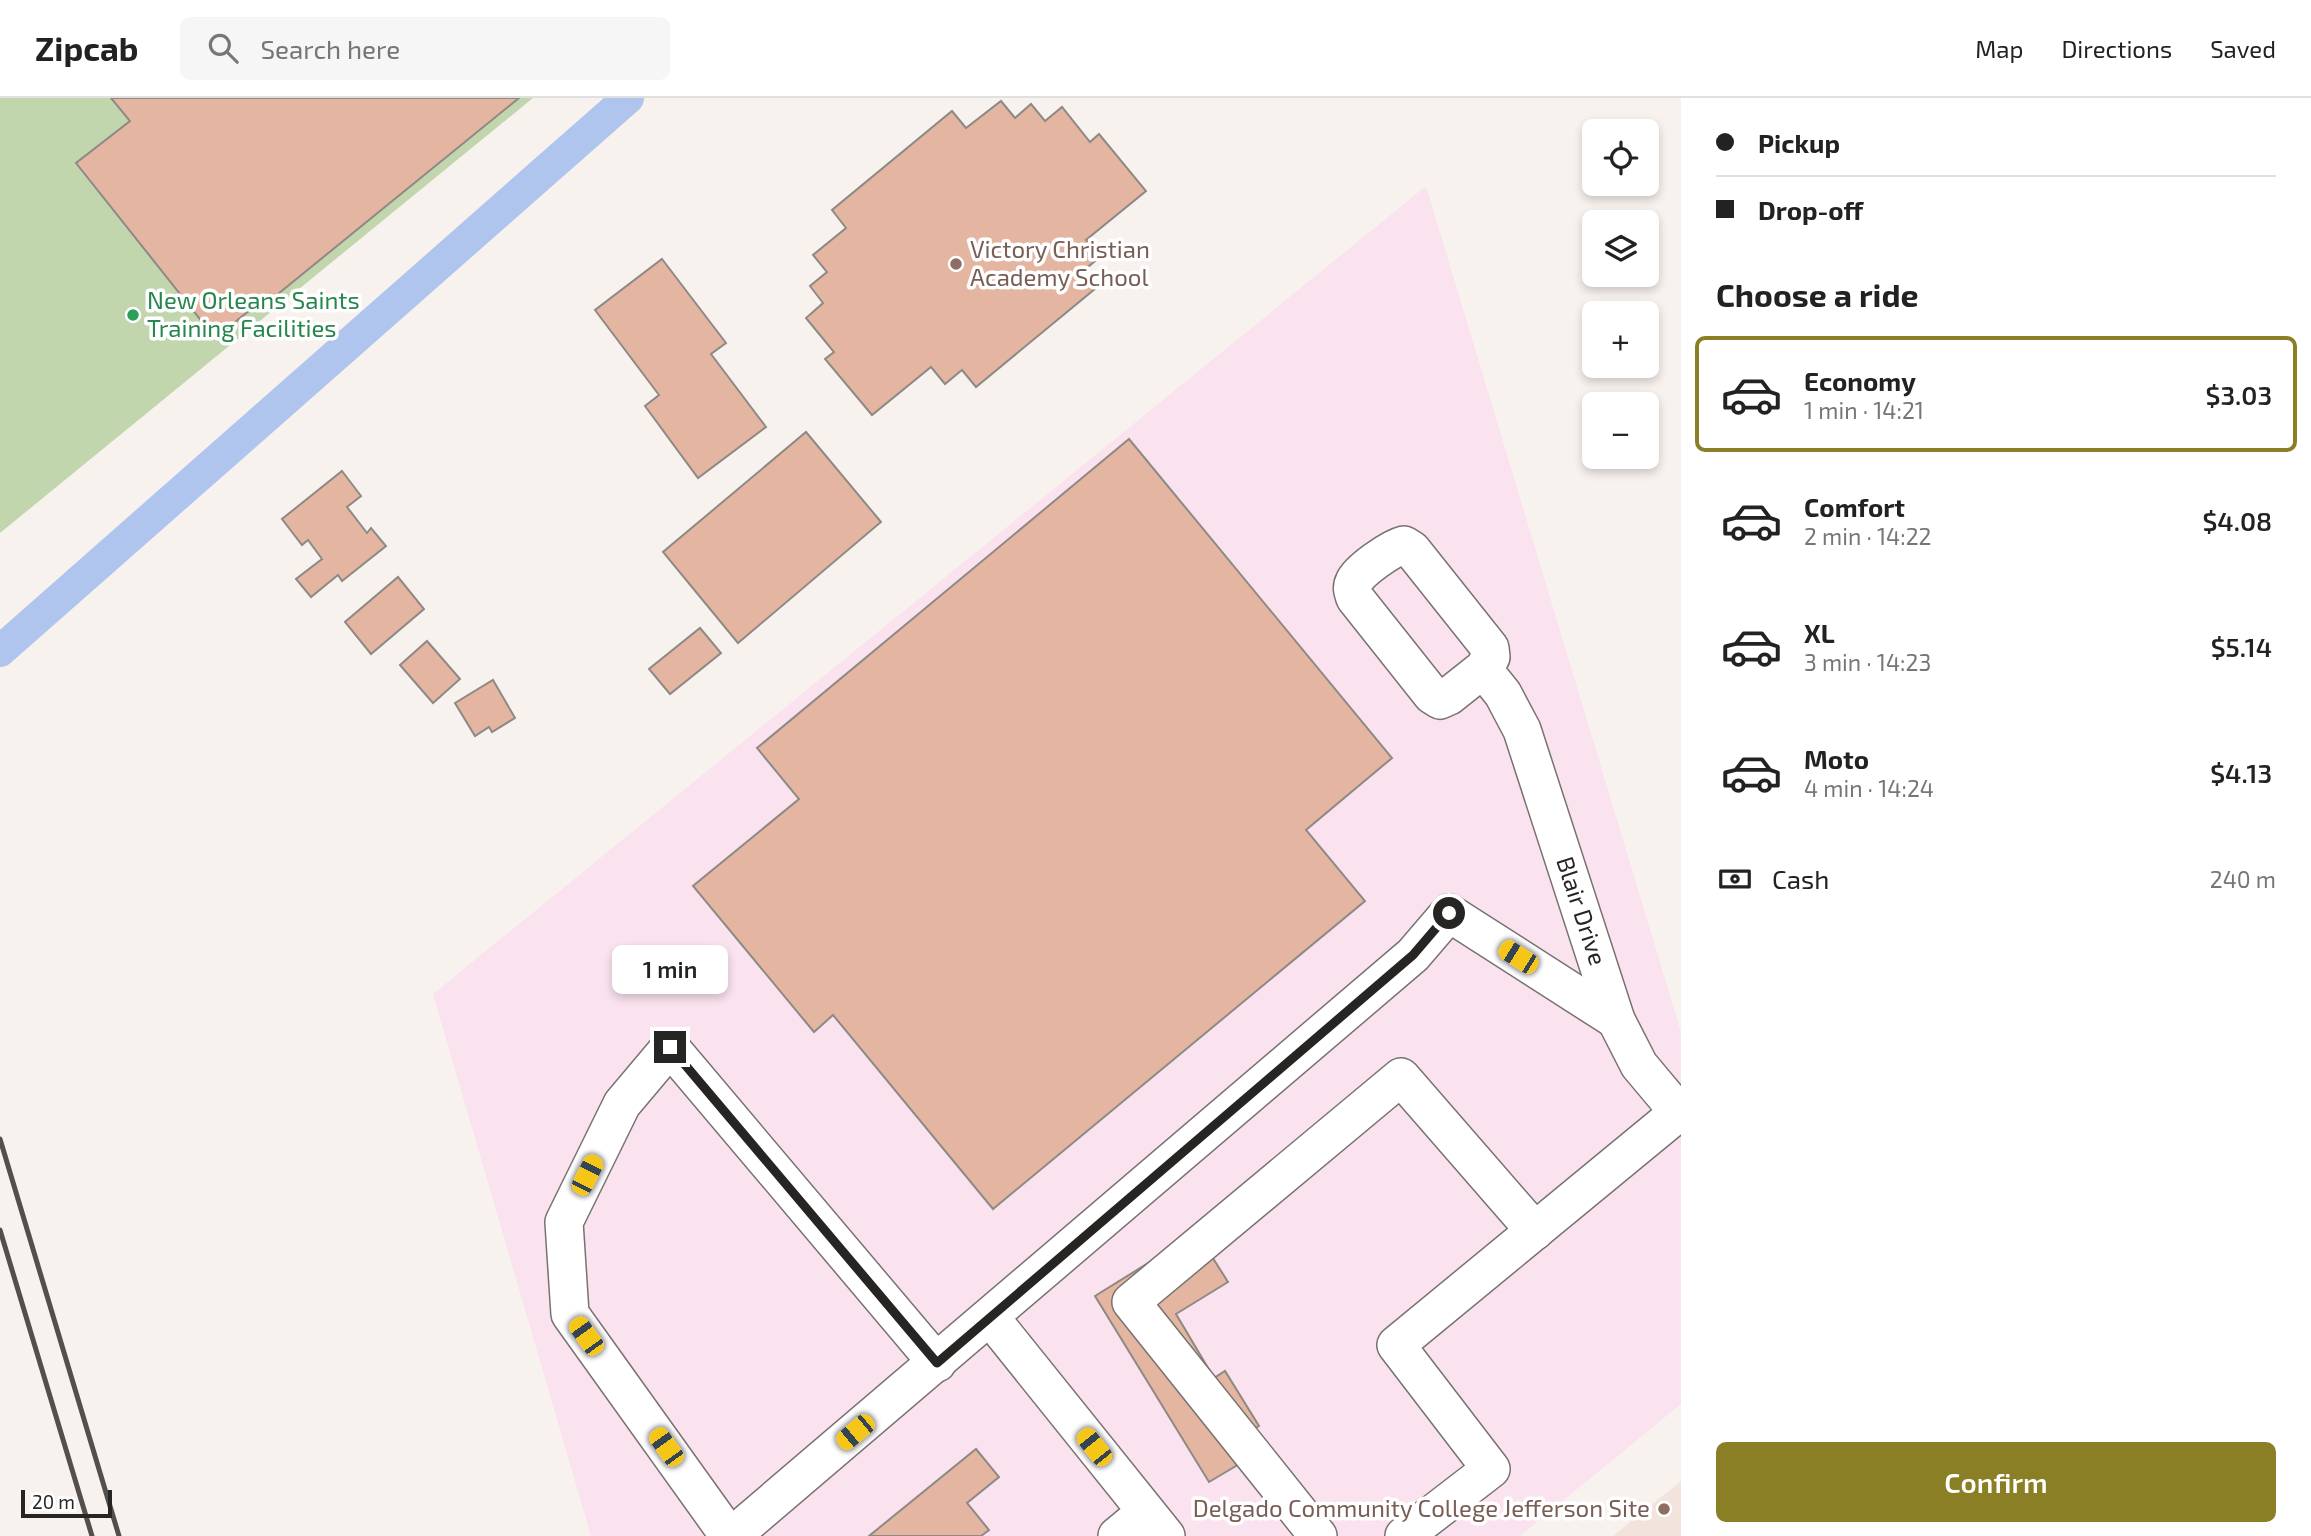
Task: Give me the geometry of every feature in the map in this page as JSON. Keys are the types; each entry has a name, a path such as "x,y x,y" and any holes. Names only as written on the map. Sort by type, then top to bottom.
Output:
{"street":[{"name":"Blair Drive","path":"1493,681 1522,730 1616,1020 1639,1065 1680,1114"},
{"path":"937,1363 670,1047 622,1104 564,1222 570,1314 731,1536 937,1363 1413,955 1449,913 1616,1020"},
{"path":"1318,1536 1131,1302 1401,1077 1535,1231"},
{"path":"1404,1536 1490,1469 1396,1345 1680,1114"},
{"path":"990,1317 1156,1524 1117,1536"}],"shaded area":[{"path":"1426,186 1681,1032 1681,1404 1520,1536 591,1536 433,994"},
{"name":"Delgado Community College Jefferson Site","path":"1681,1481 1681,1536 1613,1536"}],"green space":[{"name":"New Orleans Saints Training Facilities","path":"0,98 533,98 0,533"}],"building":[{"path":"111,98 519,98 273,298 270,294 215,338 76,163 130,121"},
{"name":"Victory Christian Academy School","path":"1001,101 1015,118 1031,104 1045,121 1062,107 1090,142 1099,134 1146,191 1086,240 1100,257 1083,271 1096,288 976,387 962,370 945,384 931,367 872,415 825,359 834,352 806,318 823,303 810,286 827,272 813,255 846,228 832,210 952,111 966,128"},
{"path":"662,259 726,343 711,354 766,427 698,478 645,406 659,395 595,310"},
{"path":"806,432 881,522 738,643 663,552"},
{"path":"1129,439 1392,758 1306,830 1365,901 993,1209 833,1015 814,1032 693,886 799,799 757,748"},
{"path":"342,471 361,496 347,507 367,533 371,528 386,546 342,581 338,575 311,597 296,579 322,559 308,540 302,545 282,519"},
{"path":"398,577 424,609 371,654 345,622"},
{"path":"700,628 721,653 670,694 649,669"},
{"path":"427,641 460,679 433,703 400,665"},
{"path":"493,680 515,718 492,732 489,727 475,736 455,703"},
{"path":"1203,1229 1211,1255 1228,1282 1176,1314 1214,1378 1225,1371 1259,1426 1229,1444 1241,1463 1209,1482 1095,1296"},
{"path":"976,1449 999,1477 967,1503 989,1530 981,1536 869,1536"}],"waterway":[{"path":"0,651 628,98"}],"railway":[{"path":"0,1139 119,1536"},
{"path":"0,1230 92,1536"}],"place":[{"name":"Victory Christian Academy School","path":"956,264"},
{"name":"New Orleans Saints Training Facilities","path":"133,315"},
{"name":"Delgado Community College Jefferson Site","path":"1664,1509"}],"route":[{"path":"670,1047 937,1363 1413,955 1449,913"}]}
